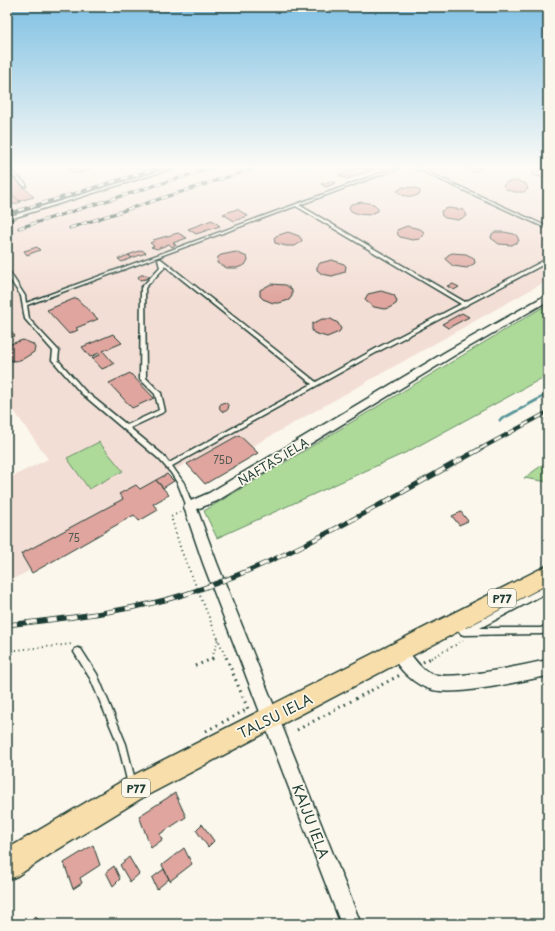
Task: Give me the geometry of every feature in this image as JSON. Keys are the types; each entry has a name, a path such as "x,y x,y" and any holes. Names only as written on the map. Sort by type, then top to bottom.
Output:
{"main road":[{"name":"TALSU IELA","path":"7,866 42,842 259,713 398,652 460,627 548,574"}],"street":[{"name":"NAFTAS IELA","path":"190,507 213,498 451,353 548,297"},
{"path":"190,507 259,713"},
{"path":"398,652 410,669 433,682 456,683 548,668"},
{"name":"KAIJU IELA","path":"259,713 351,924"}],"lane":[{"path":"7,220 30,211"},
{"path":"24,305 278,211"},
{"path":"307,211 465,304"},
{"path":"512,211 548,228"},
{"path":"155,256 315,384"},
{"path":"126,428 162,411 158,393 143,379 142,311 143,288 162,267 160,260"},
{"path":"168,466 315,384 548,260"},
{"path":"7,272 23,296 27,319 56,351 55,360 83,392 160,457 181,483 190,507"},
{"path":"460,627 548,588"},
{"path":"460,627 542,630 548,627"},
{"path":"78,652 94,677 122,744 133,789"}],"path":[{"path":"190,507 171,517 182,550 218,638 259,713"},
{"path":"195,666 212,659 218,638"},
{"path":"7,651 73,644 78,652"}],"shaded area":[{"path":"7,211 548,211 548,280 251,447 239,435 167,474 31,570 7,582 7,479 48,459 7,401"}],"green space":[{"path":"548,304 548,375 407,452 217,538 204,511"},
{"path":"99,442 123,471 89,489 67,458"},
{"path":"548,461 548,482 524,478"}],"building":[{"path":"230,211 241,211 248,216 234,221 223,214"},
{"path":"352,211 377,211 368,215"},
{"path":"441,211 465,211 467,216 458,220 445,218 442,216"},
{"path":"212,220 220,226 196,234 188,229"},
{"path":"407,226 420,229 423,231 424,235 420,239 412,240 400,237 397,230"},
{"path":"288,232 299,236 302,240 301,242 295,246 286,246 275,243 274,238 276,236"},
{"path":"495,232 514,234 517,236 519,241 512,245 499,244 491,238 492,234"},
{"path":"178,233 187,238 173,243 176,245 172,247 169,244 157,249 151,247 154,246 150,243 154,241 153,240"},
{"path":"37,247 40,250 27,255 24,251"},
{"path":"142,250 146,253 132,258 128,255"},
{"path":"236,252 247,257 248,260 245,265 237,268 227,268 217,263 218,257 221,255"},
{"path":"452,253 466,254 474,258 475,263 467,268 453,266 445,259"},
{"path":"129,255 132,258 122,262 118,259"},
{"path":"332,260 344,264 346,266 345,272 332,276 322,274 317,270 320,263"},
{"path":"141,275 147,275 149,277 140,280 138,277"},
{"path":"271,284 286,285 292,290 292,296 289,300 279,303 273,303 263,299 260,296 260,290"},
{"path":"453,284 459,287 454,290 447,286"},
{"path":"381,291 394,295 397,301 396,304 384,309 374,307 365,299 368,294"},
{"path":"76,298 98,319 76,328 78,330 69,334 47,310"},
{"path":"462,313 469,317 448,328 442,324"},
{"path":"322,319 331,319 338,323 341,329 339,332 327,337 314,333 312,330 312,324"},
{"path":"8,328 15,336 7,339"},
{"path":"113,334 122,343 103,351 114,364 102,369 92,358 100,355 99,353 90,357 82,347"},
{"path":"23,340 33,344 35,348 34,352 23,359 16,361 7,360 7,345"},
{"path":"130,373 154,398 132,408 109,383"},
{"path":"224,402 229,407 224,412 219,407"},
{"path":"239,435 258,453 205,484 187,464"},
{"path":"167,474 174,481 163,488 156,480"},
{"path":"156,480 169,495 153,504 158,510 139,521 134,515 32,573 21,554 123,499 119,494 136,485 140,489"},
{"path":"461,512 468,521 459,525 452,516"},
{"path":"175,793 186,817 160,834 162,840 151,848 139,816"},
{"path":"202,824 214,841 208,847 196,830"},
{"path":"93,845 100,865 80,878 82,883 73,889 64,863"},
{"path":"184,848 192,864 170,881 162,865"},
{"path":"129,857 139,874 130,882 120,865"},
{"path":"114,866 120,879 113,886 106,872"},
{"path":"164,869 169,879 157,889 152,878"},
{"path":"36,916 40,924 27,924"}],"waterway":[{"path":"500,420 548,394"}],"railway":[{"path":"7,214 15,211"},
{"path":"19,228 72,211"},
{"path":"70,228 121,211"},
{"path":"480,449 548,412"},
{"path":"7,625 120,610 186,594 225,580 300,547 337,528 482,448"}]}
